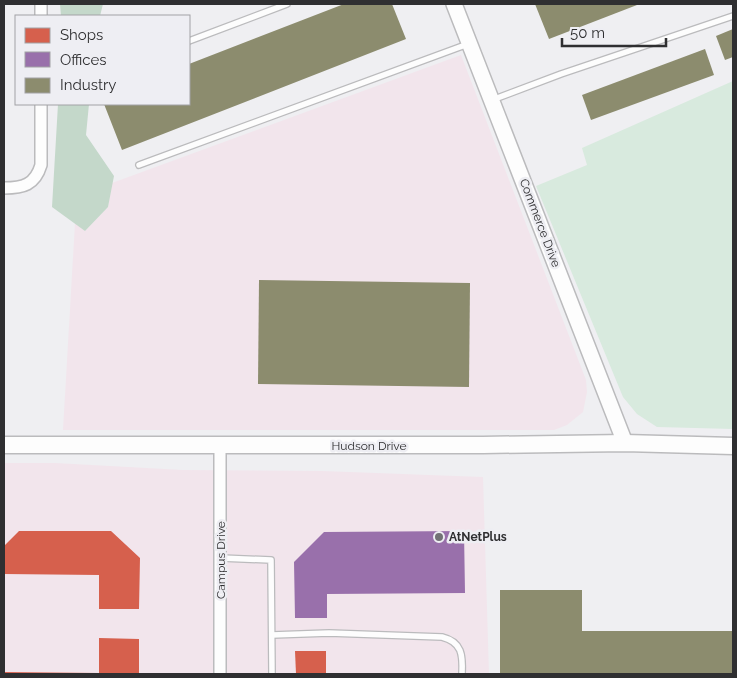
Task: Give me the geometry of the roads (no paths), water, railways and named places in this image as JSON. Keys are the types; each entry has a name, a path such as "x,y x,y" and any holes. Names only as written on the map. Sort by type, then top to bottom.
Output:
{"main road":[{"name":"Hudson Drive","path":"4,445 220,446 624,443 733,446"}],"street":[{"name":"Commerce Drive","path":"454,4 624,443"},
{"path":"4,188 18,188 30,184 38,174 41,161 41,105"},
{"name":"Campus Drive","path":"220,446 220,674"}],"lane":[{"path":"190,41 287,4"},
{"path":"492,100 561,74 733,16"},
{"path":"139,165 470,43"},
{"path":"221,558 271,560 272,674"},
{"path":"272,635 329,634 442,637 451,639 458,645 463,654 462,674"}],"place":[{"name":"AtNetPlus","path":"439,537"}]}
